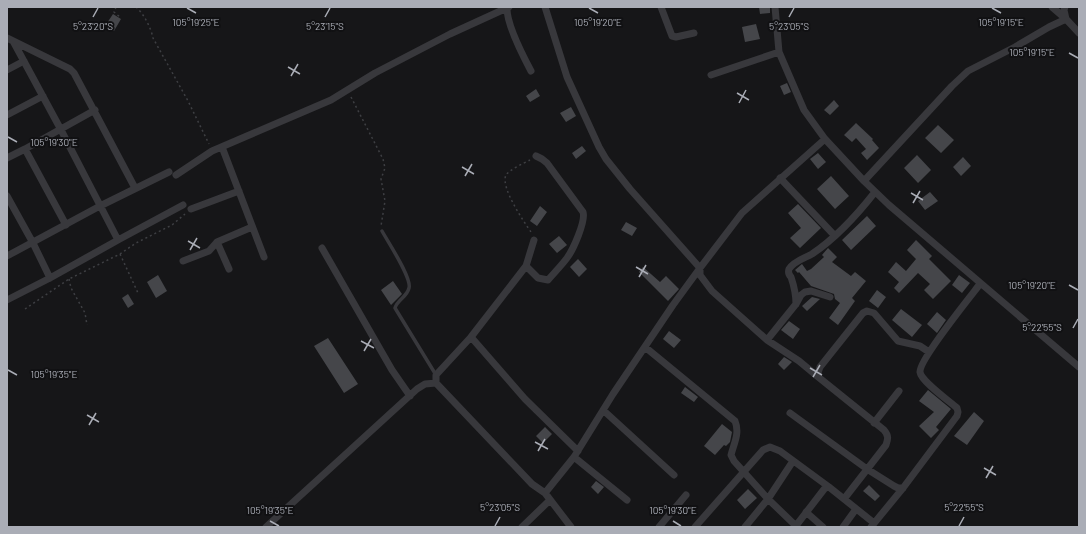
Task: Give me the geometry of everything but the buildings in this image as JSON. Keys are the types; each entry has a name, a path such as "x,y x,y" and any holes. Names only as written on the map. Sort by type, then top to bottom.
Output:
{"street":[{"path":"508,7 507,15 531,71"},
{"path":"7,256 135,188 172,173 212,151 331,100 375,73 450,34 508,7"},
{"path":"545,7 567,76 599,147 606,159 630,189 700,268 700,275 712,291 767,340 799,361 887,434 888,438 886,445 844,499"},
{"path":"661,7 672,36 676,37 694,33"},
{"path":"775,7 779,52 804,110 826,139 889,206 1079,367"},
{"path":"1052,7 1079,33"},
{"path":"1065,7 1064,10 1066,19"},
{"path":"864,181 952,86 968,71 1066,19"},
{"path":"10,40 70,69 74,73 95,110 135,188"},
{"path":"10,40 24,61 118,240"},
{"path":"711,75 779,52"},
{"path":"7,70 24,61"},
{"path":"7,115 42,96"},
{"path":"7,158 95,110"},
{"path":"522,527 548,497 645,346 700,268 742,213 826,139"},
{"path":"222,147 264,257"},
{"path":"25,149 66,225"},
{"path":"526,266 538,278 548,280 568,257 584,222 583,212 547,163 542,158 536,156"},
{"path":"780,178 835,236"},
{"path":"191,209 239,191"},
{"path":"796,304 796,294 788,272 789,268 800,259 810,255 835,236 861,210 875,192"},
{"path":"7,196 50,278"},
{"path":"7,300 183,205"},
{"path":"183,261 209,250 217,242 252,227"},
{"path":"266,527 417,389 436,379 471,337 526,266 534,240"},
{"path":"217,242 229,269"},
{"path":"322,248 388,364 410,396"},
{"path":"694,527 763,450 770,447 780,451 829,487 856,509 872,525 903,488 955,420 958,412 957,408 930,385 922,376 920,371 921,365 980,284"},
{"path":"767,340 796,304 801,295 805,292 812,291 830,298"},
{"path":"817,376 820,367 863,313 867,311 874,313 898,340 920,346 929,352"},
{"path":"471,337 525,400 576,454 627,500"},
{"path":"645,346 734,421 737,426 737,434 731,455 734,461 768,499 796,526 820,492 829,487"},
{"path":"436,379 532,484 548,497 571,527"},
{"path":"874,423 899,391"},
{"path":"603,410 674,475"},
{"path":"790,413 867,469 894,486 903,488"},
{"path":"744,527 768,499 793,461"},
{"path":"659,527 686,495"},
{"path":"843,527 856,509"},
{"path":"806,512 823,527"},
{"path":"560,527 565,521"}],"lane":[{"path":"382,231 405,272 409,283 409,288 406,295 396,304 395,308 436,379"}],"path":[{"path":"116,7 114,12 121,18"},
{"path":"136,7 152,32 153,38 188,101 212,151"},
{"path":"348,90 383,159 385,168 380,179 385,201 381,224 382,231"},
{"path":"534,240 532,233 519,216 506,185 505,178 509,172 536,156"},
{"path":"25,309 69,279 120,254 136,243 172,225 191,209"},
{"path":"120,254 138,293"},
{"path":"69,279 71,288 85,313 87,325"}]}
